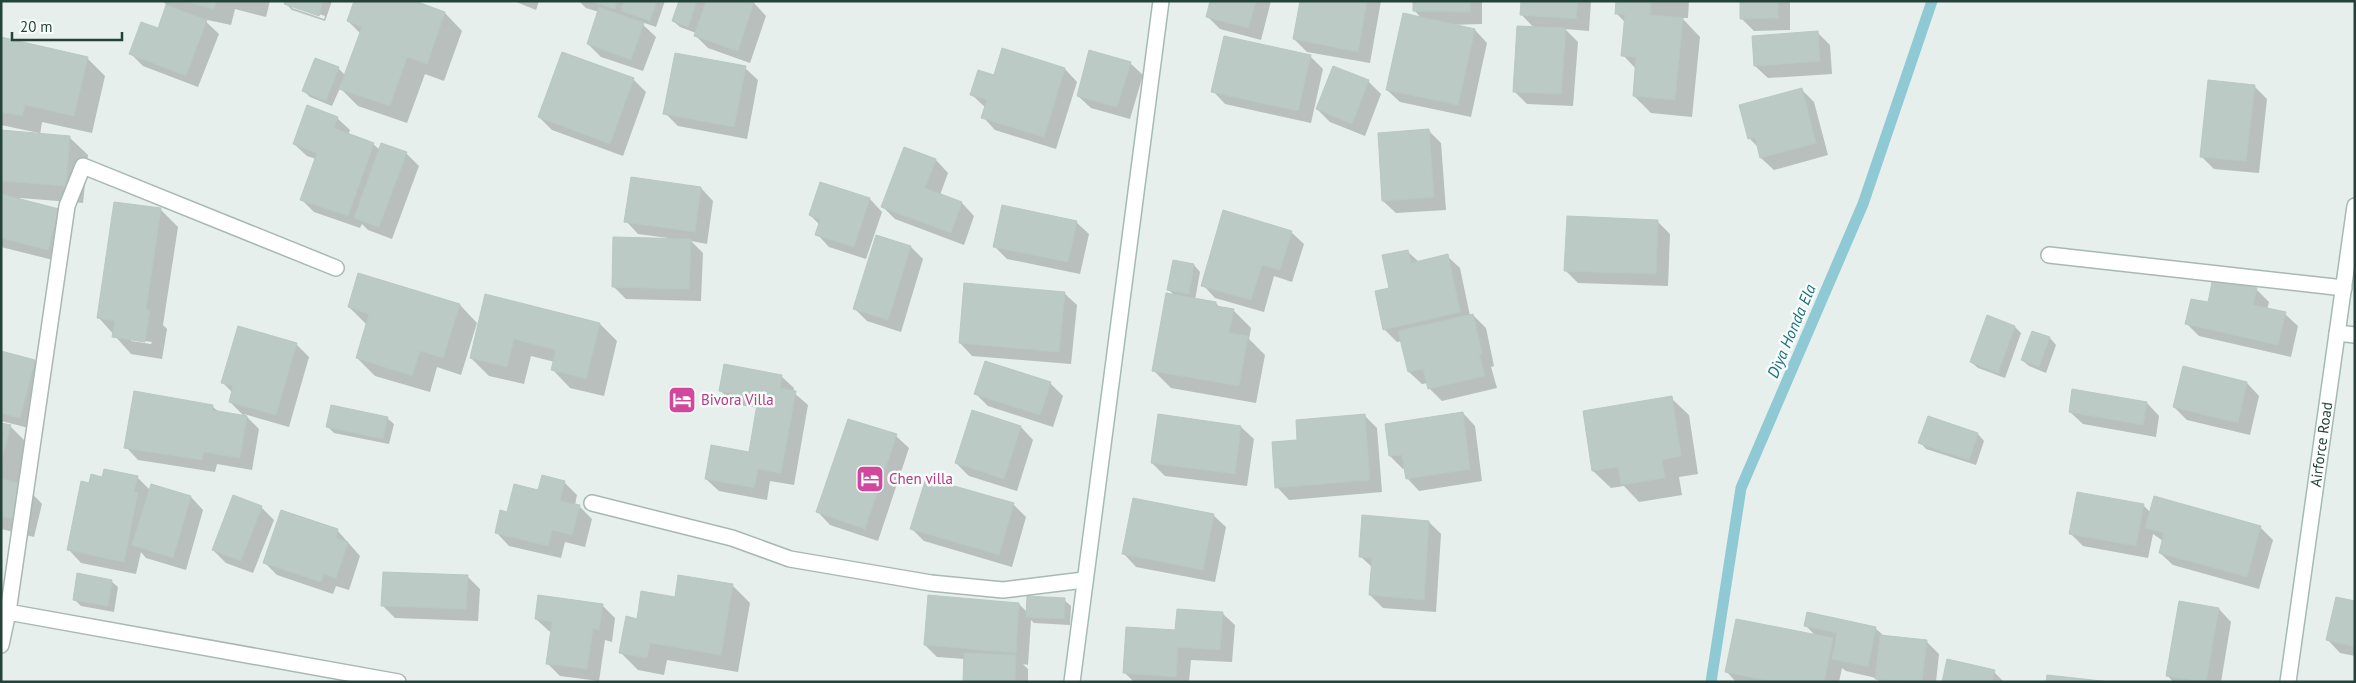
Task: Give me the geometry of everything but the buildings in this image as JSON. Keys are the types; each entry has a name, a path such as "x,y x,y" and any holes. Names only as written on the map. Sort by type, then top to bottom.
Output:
{"street":[{"path":"1072,682 1161,1"},
{"path":"1,645 8,612 67,206 83,166 336,268"},
{"name":"Airforce Road","path":"2288,682 2355,206"},
{"path":"2049,255 2344,288"},
{"path":"2338,333 2355,335"},
{"path":"592,503 732,538 790,559 931,583 1003,590 1084,580"},
{"path":"8,612 398,682"}],"waterway":[{"name":"Diya Honda Ela","path":"1711,682 1741,488 1863,204 1932,1"}],"place":[{"name":"Bivora Villa","path":"682,400"},
{"name":"Chen villa","path":"870,479"}]}
